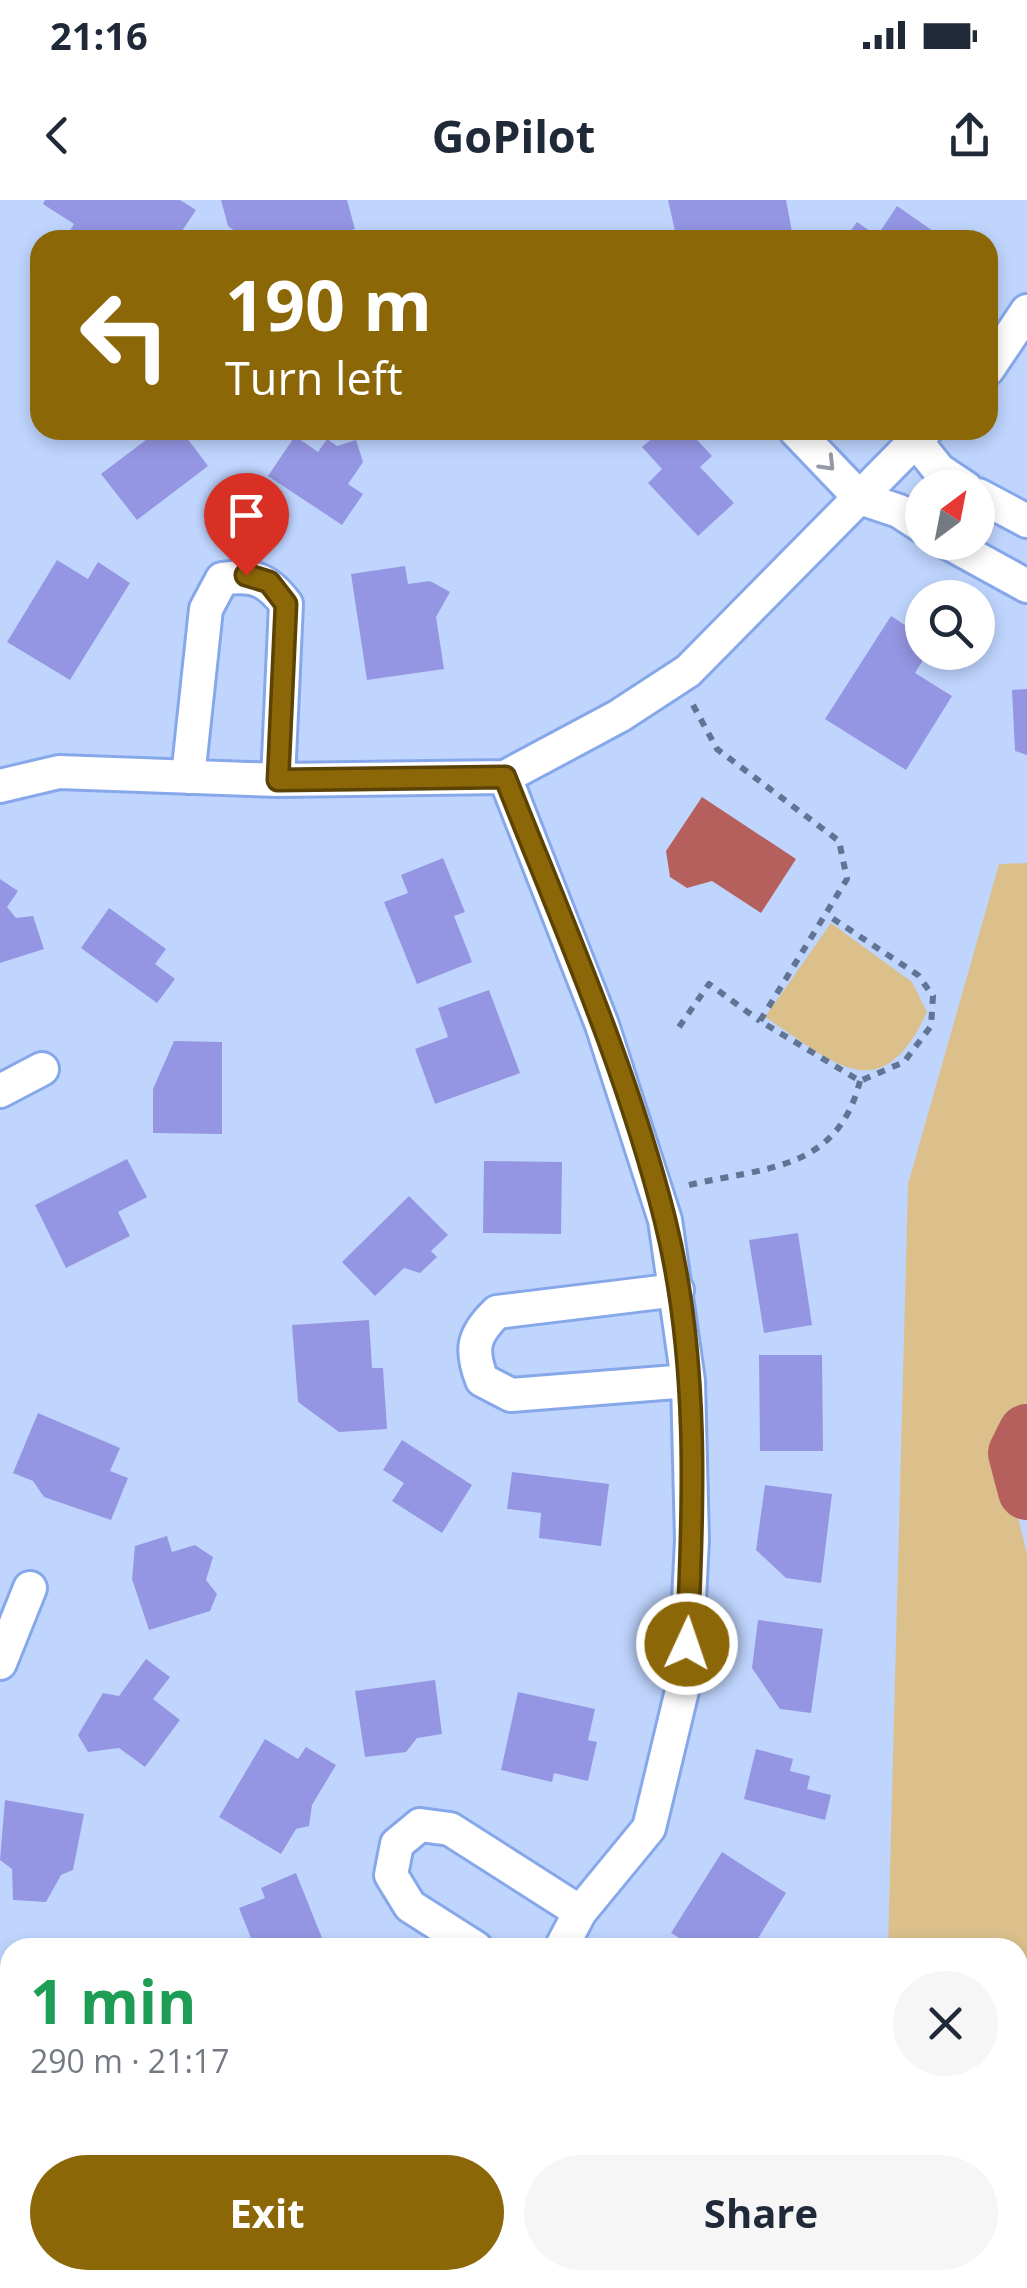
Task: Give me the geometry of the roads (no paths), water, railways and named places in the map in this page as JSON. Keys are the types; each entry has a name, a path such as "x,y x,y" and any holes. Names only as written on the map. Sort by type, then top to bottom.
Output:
{"street":[{"path":"998,355 1027,311"},
{"path":"805,440 860,498 905,515"},
{"path":"0,786 60,772 278,780 505,777 619,716 688,671 860,498 910,440"},
{"path":"920,440 938,470"},
{"path":"995,504 1027,521"},
{"path":"980,560 1027,586"},
{"path":"188,777 206,609 222,579 246,575 269,582 286,604 278,780"},
{"path":"505,777 602,1025 665,1220 688,1381 692,1540 685,1678 649,1828 580,1912 566,1938"},
{"path":"0,1091 42,1069"},
{"path":"677,1290 497,1312 478,1330 472,1354 482,1380 511,1395 688,1381"},
{"path":"0,1664 30,1588"},
{"path":"460,1938 410,1906 391,1875 397,1844 420,1825 450,1828 580,1912"}],"waterway":[{"path":"1027,1433 1017,1453 1027,1491"}]}
